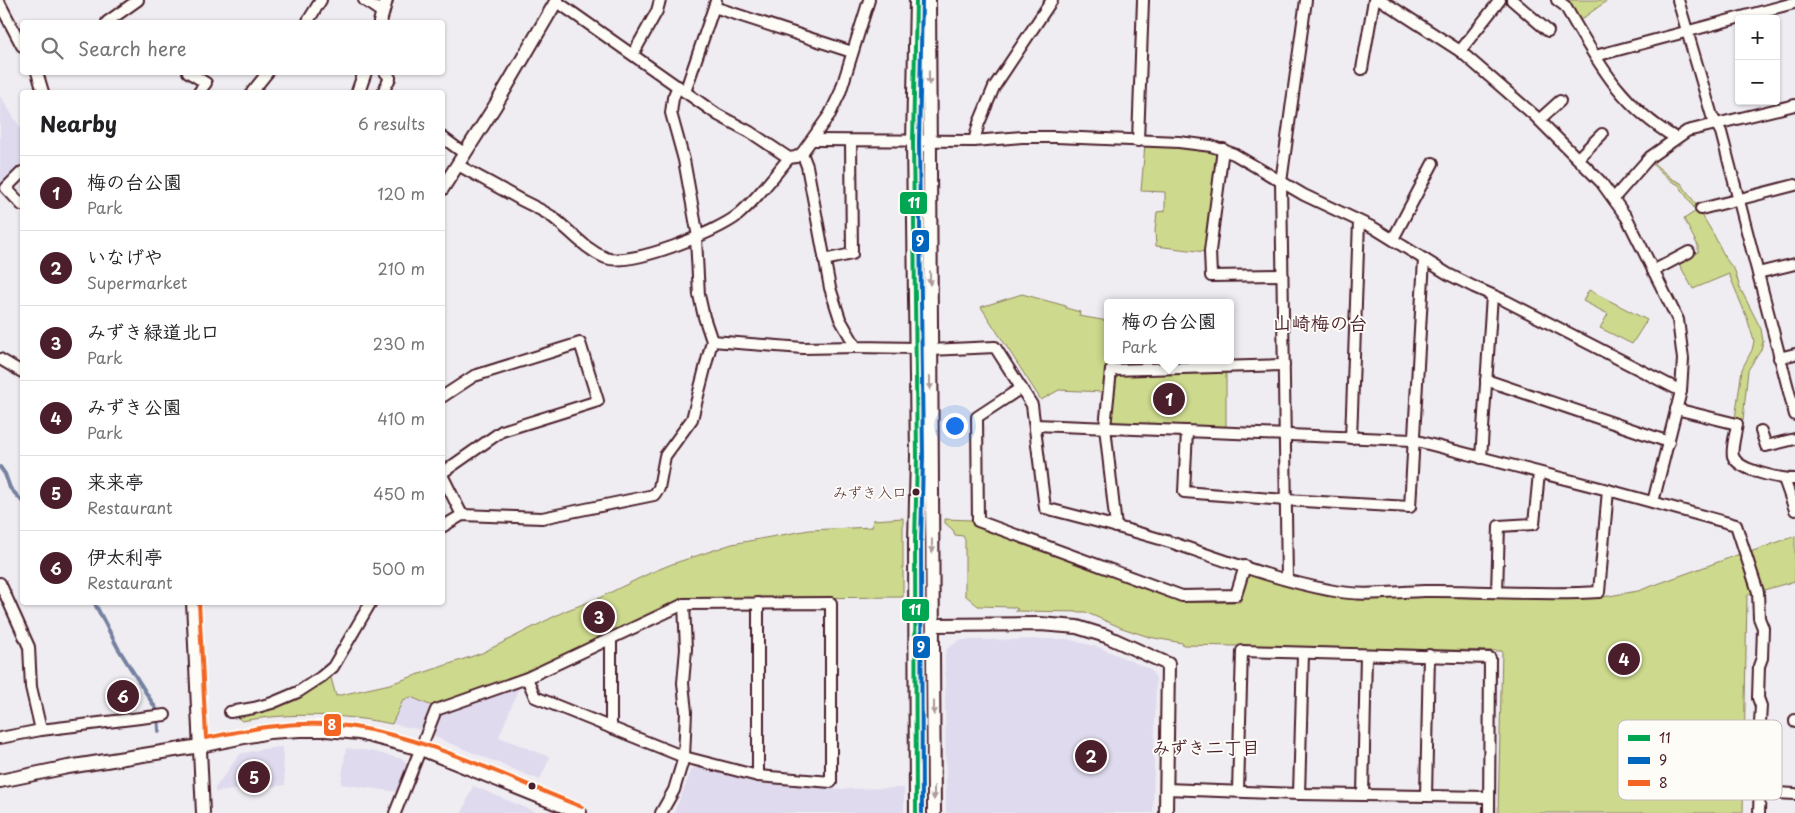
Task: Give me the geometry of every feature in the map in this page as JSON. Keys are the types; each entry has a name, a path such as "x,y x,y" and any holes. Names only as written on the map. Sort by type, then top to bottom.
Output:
{"street":[{"path":"4,0 0,3 20,42"},
{"path":"110,20 138,0"},
{"path":"307,20 320,0"},
{"path":"364,0 381,18"},
{"path":"381,18 386,0"},
{"path":"633,54 657,11 660,0"},
{"path":"458,166 550,216 586,247 607,258 621,259 640,256 697,237 727,222 738,214 762,190 789,158 796,157 802,153 813,140 840,94 869,0"},
{"path":"916,0 913,142 934,625 934,813"},
{"path":"916,813 914,543 930,142 929,0"},
{"path":"974,141 979,123 994,87 1052,0"},
{"path":"1138,141 1143,0"},
{"path":"1287,579 1281,182 1306,0"},
{"path":"1362,69 1374,0"},
{"path":"1381,0 1460,51 1539,120 1601,182 1627,218 1678,320 1683,359 1681,391 1653,502"},
{"path":"1460,51 1500,0"},
{"path":"1512,0 1548,31"},
{"path":"1557,0 1565,6 1611,81 1626,99 1663,130 1676,138"},
{"path":"1678,0 1712,116 1721,132 1795,415"},
{"path":"445,184 458,166 556,1 718,115 750,132 789,158"},
{"path":"445,525 462,515 542,518 654,494 659,488 665,456 692,420 712,341 699,295 697,237 684,160 671,113 673,98 681,89 715,2 852,52"},
{"path":"1595,56 1794,4"},
{"path":"39,75 42,90"},
{"path":"193,75 206,83 201,90"},
{"path":"254,90 266,75"},
{"path":"359,90 364,75"},
{"path":"384,90 390,78 388,75"},
{"path":"1539,120 1560,101"},
{"path":"1614,198 1650,157 1687,131 1795,105"},
{"path":"1578,158 1602,134"},
{"path":"813,140 930,142 1022,137 1179,142 1223,149 1281,182 1393,239 1448,274 1681,391"},
{"path":"445,139 465,154"},
{"path":"824,260 852,254 851,141"},
{"path":"1223,149 1210,251 1211,276 1282,275"},
{"path":"802,153 807,166 830,288 840,319 856,347"},
{"path":"1393,239 1433,163"},
{"path":"20,174 3,191 20,203"},
{"path":"1701,209 1795,185"},
{"path":"1351,438 1359,222"},
{"path":"1653,271 1690,252"},
{"path":"1187,431 1184,492 1410,507 1424,259"},
{"path":"1758,273 1795,264"},
{"path":"1481,458 1492,296"},
{"path":"712,341 803,348 923,349 995,347 1032,405 1045,508 1116,527 1287,579 1350,594 1424,591 1563,594 1598,592 1608,490"},
{"path":"445,395 474,376 580,343 598,400 502,431 445,472"},
{"path":"1780,358 1795,354"},
{"path":"0,359 20,371"},
{"path":"1116,527 1105,427 1111,370 1284,365"},
{"path":"1486,380 1669,442"},
{"path":"1021,388 977,417 978,522 1182,596 1236,595 1245,566"},
{"path":"1676,409 1737,424 1733,455 1736,460 1753,471 1790,479 1795,510"},
{"path":"1035,425 1413,440 1736,525 1758,592 1759,618 1763,628 1758,698 1761,706 1760,720"},
{"path":"1761,431 1766,446 1795,439"},
{"path":"1497,592 1499,526 1534,524 1538,473"},
{"path":"445,480 462,515"},
{"path":"0,584 29,647 31,687 41,730"},
{"path":"758,603 758,776"},
{"path":"395,813 436,710 527,678 684,604 831,603 831,782 758,776 684,757 535,697 527,678"},
{"path":"661,813 674,790 684,757 686,712 683,683 686,649 684,604"},
{"path":"193,605 204,813"},
{"path":"230,712 272,703 298,692 322,677 333,667 369,605"},
{"path":"934,625 1040,624 1077,627 1106,636 1168,664 1166,813"},
{"path":"611,639 611,728"},
{"path":"1238,791 1242,651 1490,658 1489,813"},
{"path":"1299,794 1303,654"},
{"path":"1363,795 1366,655"},
{"path":"1426,796 1429,655"},
{"path":"0,738 41,730 165,715"},
{"path":"0,781 68,767 200,746 269,732 306,730 360,733 421,749 580,813"},
{"path":"1166,789 1299,794 1489,797"},
{"path":"1782,793 1795,794"},
{"path":"1759,813 1760,800"}],"shaded area":[{"path":"0,96 20,127 20,168 0,189"},
{"path":"1067,639 1098,647 1150,669 1156,678 1153,813 946,813 945,655 947,649 960,640"},
{"path":"520,685 499,737 550,757 540,780 437,738 432,733 442,714"},
{"path":"411,697 432,706 422,730 393,724 403,700"},
{"path":"282,747 285,785 215,792 215,788 240,754"},
{"path":"346,748 370,751 403,759 408,766 398,792 341,784"},
{"path":"697,767 758,782 837,789 904,788 904,813 674,813 692,769"},
{"path":"473,786 538,813 462,813"}],"green space":[{"path":"1568,0 1608,0 1579,21 1566,3"},
{"path":"1145,144 1213,150 1216,155 1205,252 1156,246 1157,212 1165,211 1165,192 1141,191"},
{"path":"1651,161 1672,179 1681,183 1693,200 1726,259 1735,271 1740,288 1761,329 1763,341 1761,350 1748,370 1743,420 1735,419 1742,369 1752,350 1754,341 1747,318 1729,274 1693,289 1678,262 1698,252 1698,246 1684,219 1696,211 1679,185 1671,181"},
{"path":"1589,290 1647,320 1632,344 1600,328 1608,314 1583,301"},
{"path":"1022,294 1066,306 1066,308 1080,312 1079,316 1104,320 1104,364 1128,364 1106,365 1103,392 1059,390 1041,400 981,307"},
{"path":"1226,371 1226,427 1113,424 1110,420 1115,378 1119,375"},
{"path":"903,518 903,597 682,599 532,669 479,690 432,706 411,697 403,700 392,724 355,718 317,715 280,716 242,721 234,715 325,677 331,678 336,696 390,684 482,653 565,611 599,598 650,573 732,544 809,530 872,527 873,520"},
{"path":"945,519 972,520 973,526 1180,601 1196,602 1240,602 1247,577 1251,574 1322,595 1358,600 1409,597 1565,599 1603,597 1638,591 1740,554 1753,593 1747,596 1745,720 1618,720 1618,800 1743,800 1743,813 1498,813 1502,651 1183,645 1182,643 1149,637 1122,628 1085,612 1015,611 1018,609 1013,607 978,606 965,595 965,540 963,536 955,535 953,530 945,523"},
{"path":"1795,536 1795,581 1764,590 1750,552"}],"waterway":[{"path":"0,467 5,474 10,488 20,499"},
{"path":"96,605 118,648 158,712 159,731"}],"transit line":[{"name":"11","path":"916,0 913,142 917,456 915,543 916,813"},
{"name":"9","path":"922,0 919,142 923,456 921,543 922,813"},
{"name":"8","path":"199,605 206,738 296,724 326,724 358,728 424,744 489,768 582,807"}],"place":[{"name":"梅の台公園","path":"1169,399"},
{"name":"みずき入口","path":"916,492"},
{"name":"みずき緑道北口","path":"599,617"},
{"name":"みずき公園","path":"1624,659"},
{"name":"伊太利亭","path":"123,696"},
{"name":"いなげや","path":"1091,756"},
{"name":"来来亭","path":"254,777"}],"district":[{"name":"山崎梅の台","path":"1320,323"},
{"name":"みずき二丁目","path":"1206,748"}]}
